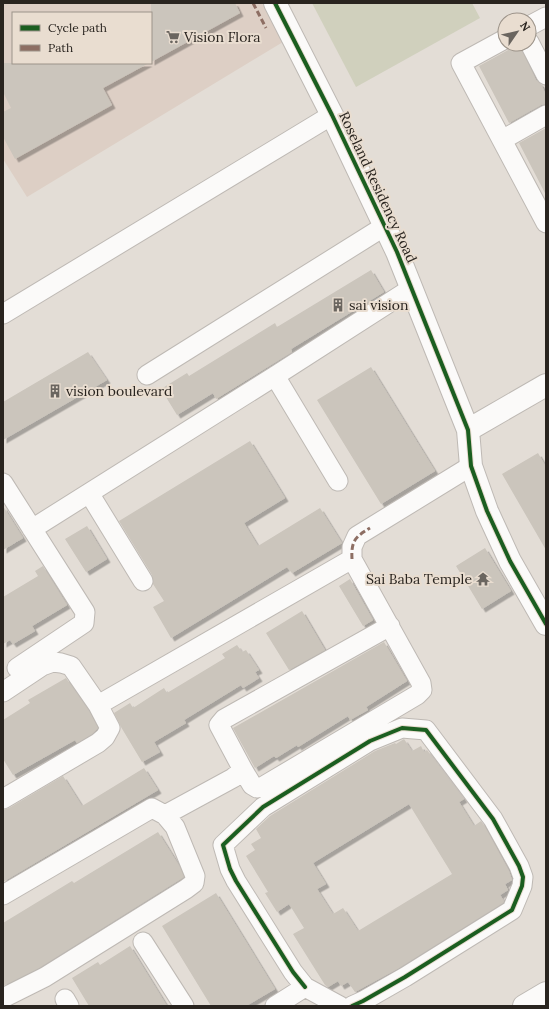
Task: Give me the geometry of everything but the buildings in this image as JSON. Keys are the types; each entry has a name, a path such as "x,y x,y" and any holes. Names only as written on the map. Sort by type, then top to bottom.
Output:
{"street":[{"name":"Roseland Residency Road","path":"275,3 332,115 397,252 468,430 471,466 487,511 510,560 546,624"},
{"path":"537,22 546,17"},
{"path":"497,43 461,63 544,215"},
{"path":"534,52 546,75"},
{"path":"3,314 332,115"},
{"path":"502,140 546,116"},
{"path":"147,375 385,226"},
{"path":"32,529 412,288"},
{"path":"275,376 338,481"},
{"path":"468,430 546,385"},
{"path":"390,626 224,719 219,725 252,785 257,788 262,787 422,690 421,683 390,626 352,559 352,547 357,536 471,466"},
{"path":"3,483 85,612 84,623 3,677"},
{"path":"89,493 143,581"},
{"path":"98,705 352,559"},
{"path":"3,692 42,666 53,662 71,666 98,705 110,728 105,737 3,799"},
{"path":"340,1006 305,988 293,972 236,881 230,869 223,845 263,807 370,741 402,728 426,730 493,819 519,866 523,877 522,886 512,910 405,977 352,1006"},
{"path":"165,816 233,778 243,770"},
{"path":"3,895 152,808 165,816 175,827 195,876 194,883 186,889 45,977 3,998"},
{"path":"144,942 184,1006"},
{"path":"275,1006 305,988"},
{"path":"524,1006 546,993"}],"shaded area":[{"path":"3,3 262,3 283,42 27,197 3,159"}],"green space":[{"path":"312,3 472,3 480,18 356,87"}],"marked path":[{"path":"253,3 266,28"},
{"path":"352,559 352,548 355,540 370,528"}],"cycle path":[{"path":"275,3 332,115 397,252 468,430 471,466 487,511 510,561 546,624"},
{"path":"305,987 293,972 236,881 230,869 223,845 263,807 370,741 402,728 426,730 493,819 519,866 523,877 522,886 512,910 405,977 352,1006"}],"place":[{"name":"Vision Flora","path":"173,37"},
{"name":"sai vision","path":"338,305"},
{"name":"vision boulevard","path":"55,391"},
{"name":"Sai Baba Temple","path":"483,579"}]}
